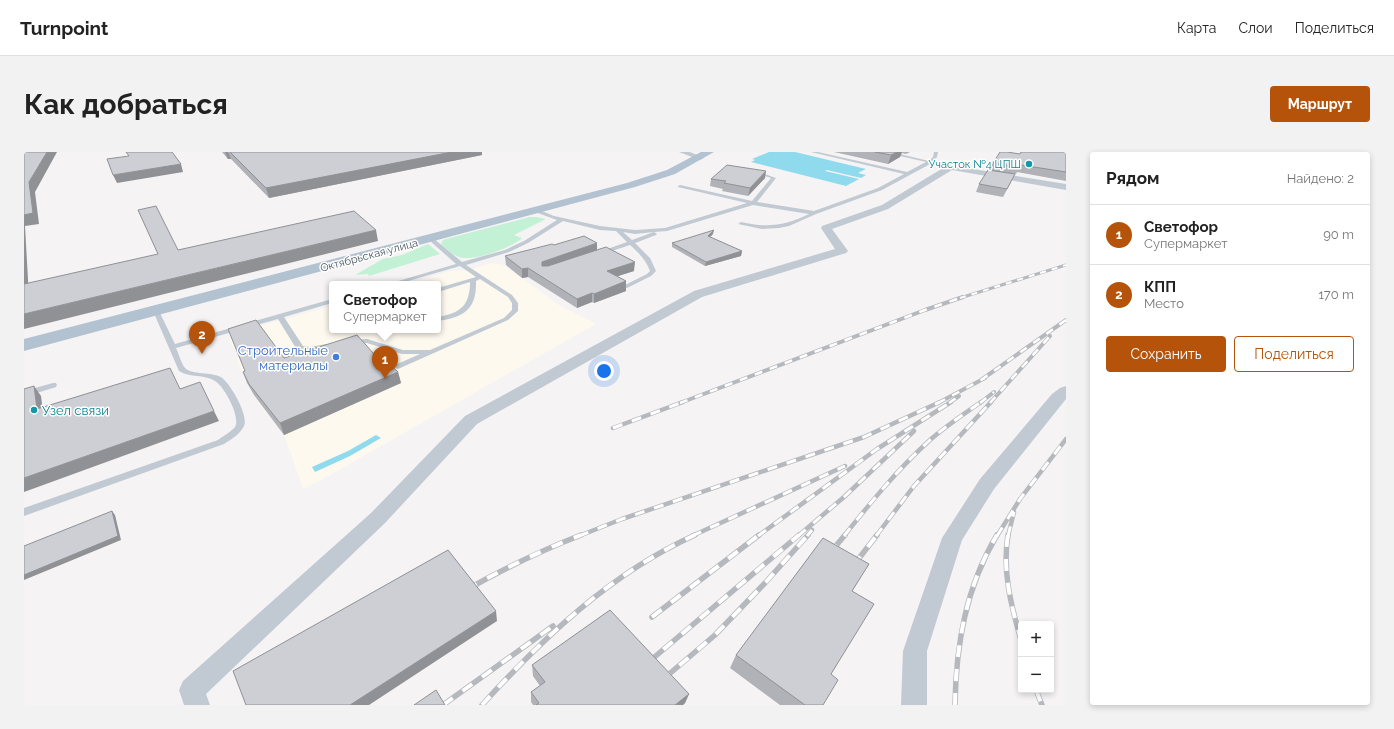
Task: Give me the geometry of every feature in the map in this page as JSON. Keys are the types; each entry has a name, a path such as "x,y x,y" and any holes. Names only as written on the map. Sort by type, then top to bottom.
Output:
{"main road":[{"name":"Октябрьская улица","path":"24,345 431,239 648,180 671,172 705,155"}],"street":[{"path":"683,152 705,155"},
{"path":"197,705 192,690 378,518 471,420 698,294 842,250 826,228 885,207 951,167 1066,187"},
{"path":"914,705 915,651 952,538 987,484 1058,397 1066,390"}],"lane":[{"path":"814,152 908,174"},
{"path":"885,152 930,162"},
{"path":"741,224 764,228 781,227 794,223 814,214 880,190 930,162 935,157 936,152"},
{"path":"872,166 878,163"},
{"path":"595,255 665,230 753,203 760,198 768,183 774,178 745,169"},
{"path":"680,186 753,203 814,214"},
{"path":"536,211 562,219 618,230 635,232 665,230"},
{"path":"402,281 514,248 562,219"},
{"path":"618,230 647,259 654,270 649,275 627,286"},
{"path":"398,367 506,319 515,312 515,303 510,296 461,264 431,239"},
{"path":"441,289 481,277"},
{"path":"441,318 449,317 462,312 470,305 474,291 473,280"},
{"path":"172,347 329,302"},
{"path":"24,512 221,442 237,430 241,422 240,416 223,383 212,377 185,370 172,347 156,311"},
{"path":"280,316 300,348 310,349 332,345"},
{"path":"346,342 367,341 402,352 432,352"},
{"path":"24,394 53,385"}],"shaded area":[{"path":"491,263 504,265 559,305 596,324 303,489 284,435 254,395 237,361 238,354 229,340 257,331 263,325 329,307 329,333 441,333 441,281 417,281 450,271 469,270"}],"green space":[{"path":"530,217 546,219 514,235 522,238 517,242 492,253 473,258 459,257 441,244 443,240 446,239"},
{"path":"428,244 440,254 369,276 368,274 355,275 383,259 402,255"}],"water":[{"path":"769,152 795,152 866,169 858,173 866,175 861,178 827,170 825,171 859,179 846,186 751,162 755,160 752,159"},
{"path":"376,435 381,438 350,456 315,472 312,467 348,451"}],"building":[{"path":"24,152 47,152 29,182 33,213 24,215"},
{"path":"126,152 172,152 181,164 113,175 107,159 129,156"},
{"path":"230,152 452,152 266,188"},
{"path":"875,152 897,152 891,155"},
{"name":"Участок №4 ЦПШ","path":"1000,152 1020,154 1021,152 1066,152 1066,172 1021,165 1019,167 993,163"},
{"path":"727,165 766,171 750,188 724,183 726,181 711,179"},
{"path":"988,170 1015,174 1007,189 979,184"},
{"path":"156,206 178,250 354,211 376,230 24,314 24,284 158,254 138,210"},
{"path":"714,230 708,236 742,251 706,262 672,243"},
{"path":"584,236 597,243 542,262 542,266 548,266 606,247 635,262 607,271 626,281 577,299 528,268 522,269 505,256 552,244 554,245"},
{"path":"256,320 284,358 357,335 374,354 377,353 398,372 280,423 249,384 243,372 245,371 228,329"},
{"path":"170,368 180,389 200,382 214,411 24,478 24,389 34,386 37,409"},
{"path":"112,511 118,536 24,575 24,546"},
{"path":"823,538 869,564 852,591 874,604 831,674 838,680 823,705 805,705 736,655"},
{"path":"448,550 496,611 350,705 246,705 233,671"},
{"path":"610,610 689,694 675,705 536,705 539,703 531,692 545,682 532,665"},
{"path":"436,690 445,705 414,705"}],"railway":[{"path":"961,298 1066,265"},
{"path":"680,403 961,298"},
{"path":"981,380 1066,320"},
{"path":"990,403 1050,336"},
{"path":"939,402 985,378"},
{"path":"980,403 994,392"},
{"path":"949,403 959,396"},
{"path":"613,428 683,402"},
{"path":"579,536 622,519 864,437 939,402"},
{"path":"758,536 877,449 951,402"},
{"path":"844,536 885,486 918,451 942,430 981,402"},
{"path":"876,536 914,486 991,402"},
{"path":"798,536 844,497 914,431"},
{"path":"997,536 1020,499 1066,439"},
{"path":"692,536 845,466"},
{"path":"1008,536 1014,512"},
{"path":"807,536 812,530"},
{"path":"466,590 523,560 581,535"},
{"path":"482,705 529,656 580,609 635,568 664,550 695,535"},
{"path":"652,617 759,535"},
{"path":"645,665 799,535"},
{"path":"661,681 715,635 765,583 808,535"},
{"path":"829,554 845,535"},
{"path":"853,566 877,535"},
{"path":"955,705 961,638 970,596 986,555 997,535"},
{"path":"1008,535 1006,548 1008,588 1018,629"},
{"path":"443,705 553,626"},
{"path":"1037,693 1042,705"}],"place":[{"name":"Участок №4 ЦПШ","path":"1029,164"},
{"name":"КПП","path":"202,354"},
{"name":"Строительные материалы","path":"336,357"},
{"name":"Светофор","path":"385,379"},
{"name":"Узел связи","path":"34,410"}]}
